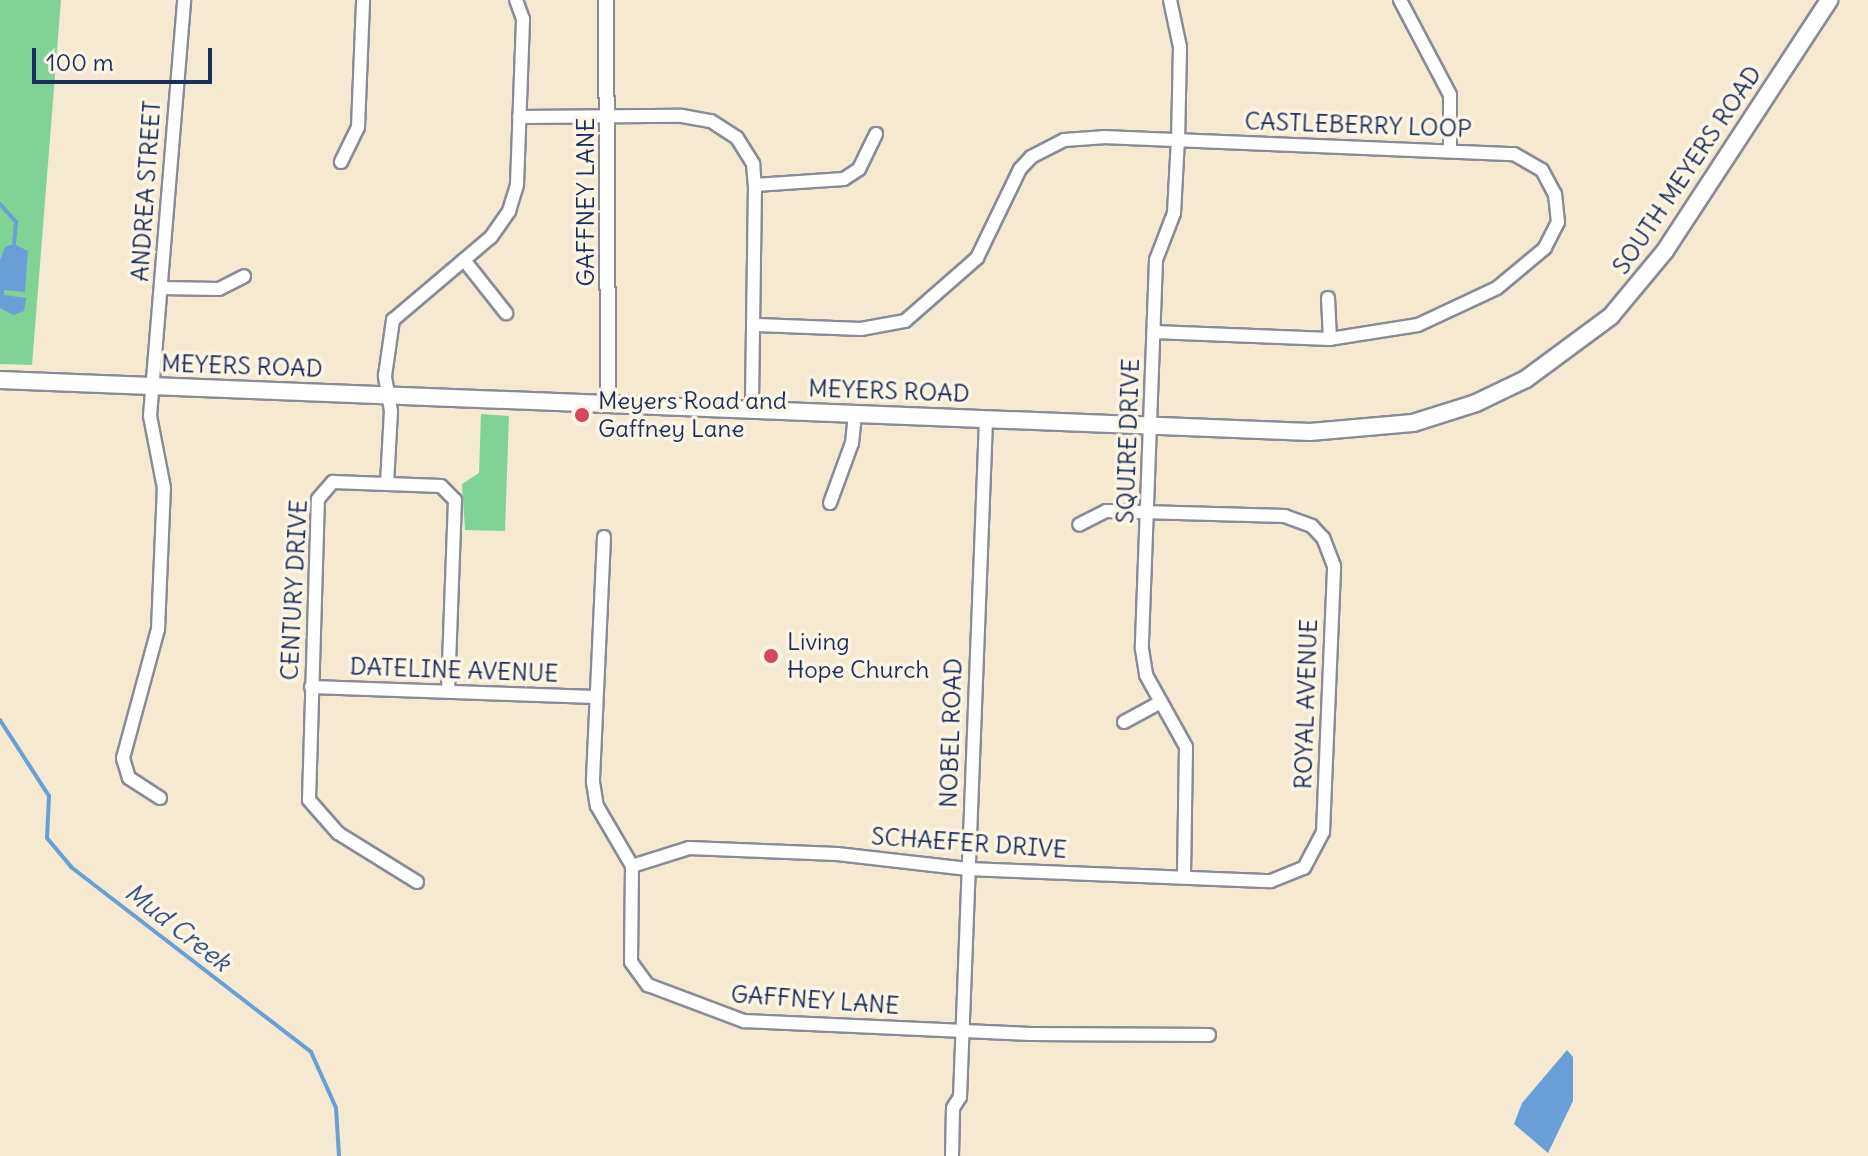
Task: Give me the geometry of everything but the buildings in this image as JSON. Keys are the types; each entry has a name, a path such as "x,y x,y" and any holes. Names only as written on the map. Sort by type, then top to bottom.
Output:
{"main road":[{"name":"SOUTH MEYERS ROAD","path":"1440,416 1497,394 1552,363 1629,297 1665,251 1829,0"},
{"name":"MEYERS ROAD","path":"0,380 1150,426 1352,431 1440,416"}],"street":[{"name":"ANDREA STREET","path":"160,798 129,778 123,758 158,629 164,488 151,435 153,386 184,0"},
{"path":"341,162 358,127 363,0"},
{"path":"448,691 455,500 441,486 387,484 387,339 393,320 491,237 509,211 517,184 523,19 516,0"},
{"name":"GAFFNEY LANE","path":"606,0 608,403"},
{"name":"SQUIRE DRIVE","path":"1170,0 1180,47 1178,139 1174,213 1156,260 1142,663 1179,732 1188,763 1184,877"},
{"path":"1400,0 1450,95 1450,150"},
{"path":"519,117 607,116 711,121 747,150 755,185 757,325 752,410"},
{"path":"755,185 844,179 867,156 876,134"},
{"name":"CASTLEBERRY LOOP","path":"757,325 894,326 920,311 977,258 1031,157 1064,140 1178,139 1514,154 1542,170 1558,210 1545,248 1497,288 1443,316 1386,333 1330,339 1154,332"},
{"path":"464,260 506,313"},
{"path":"161,288 219,289 244,276"},
{"path":"1328,298 1330,339"},
{"path":"830,503 852,443 855,414"},
{"name":"NOBEL ROAD","path":"952,1156 953,1108 960,1097 986,419"},
{"name":"CENTURY DRIVE","path":"387,484 333,482 318,499 306,783 316,811 349,841 417,882"},
{"path":"1079,525 1106,511 1147,511"},
{"name":"ROYAL AVENUE","path":"1147,511 1285,516 1312,526 1323,538 1334,566 1323,832 1304,868"},
{"path":"604,537 596,697 597,806 632,866"},
{"name":"DATELINE AVENUE","path":"311,687 596,697"},
{"path":"1124,722 1161,702"},
{"name":"SCHAEFER DRIVE","path":"632,866 689,848 837,854 968,869 1271,881 1304,868"},
{"name":"GAFFNEY LANE","path":"632,866 631,962 648,985 664,995 744,1021 961,1032 1209,1035"}],"green space":[{"path":"0,0 61,0 32,365 0,364"},
{"path":"481,414 509,416 505,531 465,530 462,484 479,473"}],"water":[{"path":"14,244 28,251 25,292 4,290 4,295 26,298 24,311 13,315 0,308 0,260 5,247"},
{"path":"1567,1050 1573,1057 1573,1101 1548,1153 1514,1124 1522,1103"}],"waterway":[{"path":"0,204 16,222 14,244"},
{"name":"Mud Creek","path":"0,720 49,796 47,838 71,867 311,1052 336,1108 339,1156"}],"place":[{"name":"Meyers Road and Gaffney Lane","path":"582,415"},
{"name":"Living Hope Church","path":"771,656"}]}
